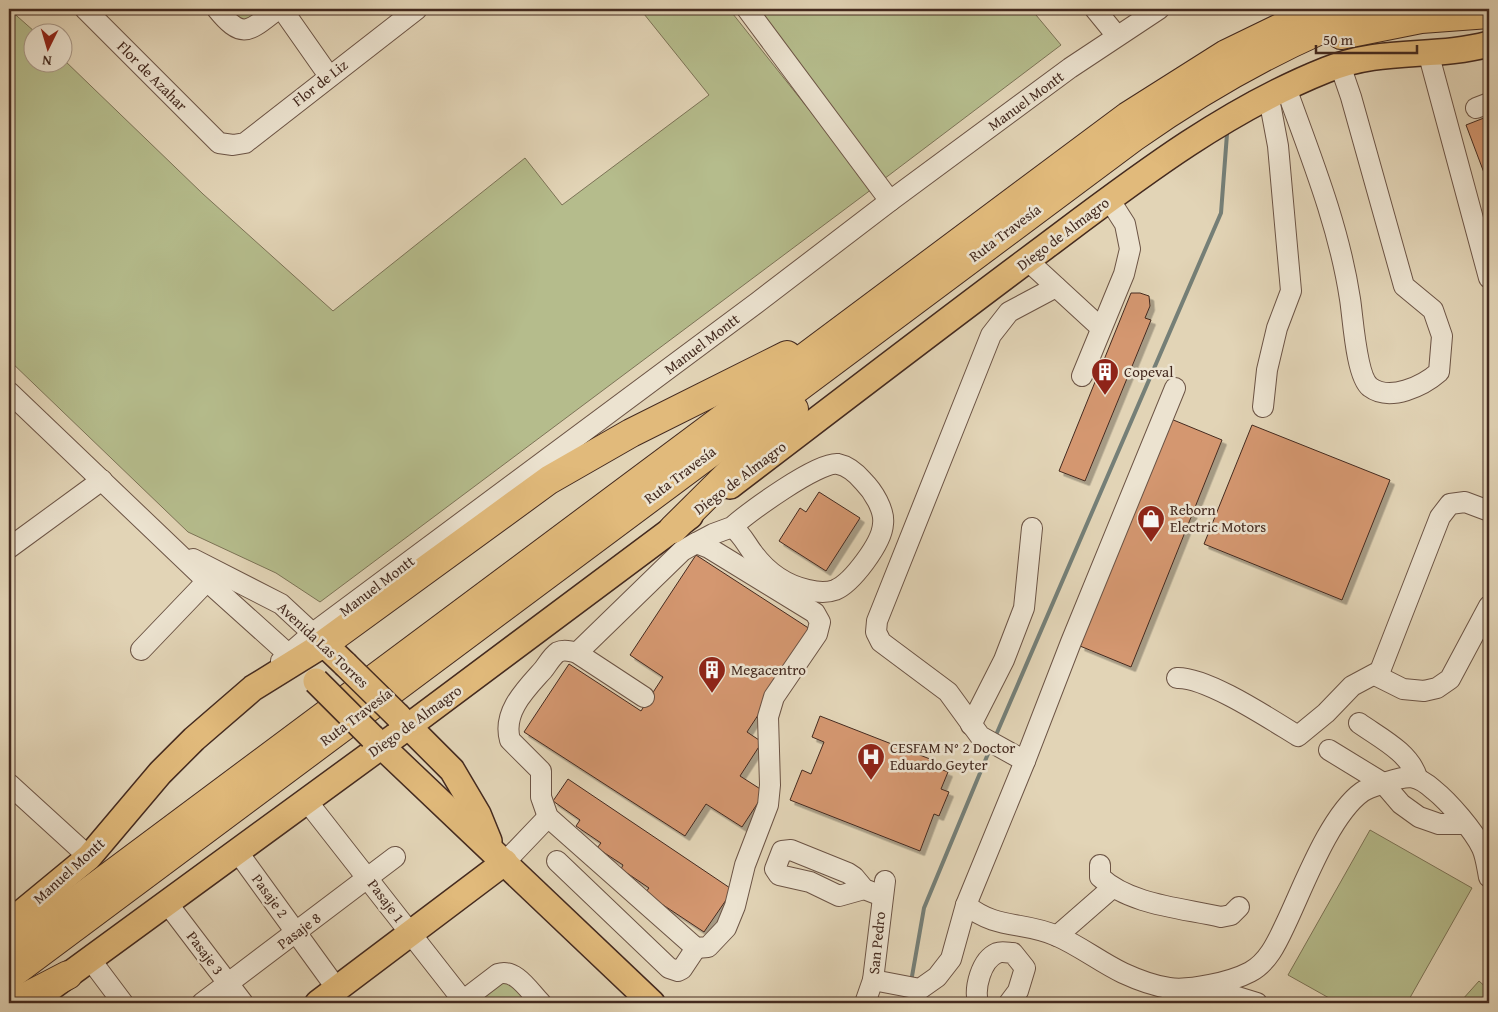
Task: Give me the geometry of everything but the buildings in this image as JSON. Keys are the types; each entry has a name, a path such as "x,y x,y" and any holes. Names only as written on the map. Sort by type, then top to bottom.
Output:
{"highway":[{"path":"1259,48 1296,9"},
{"name":"Ruta Travesía","path":"1259,48 1319,9"},
{"name":"Ruta Travesía","path":"9,976 868,323 1128,116 1193,74 1259,48 1373,9"},
{"path":"1259,48 1330,38 1392,24 1450,16 1489,14"},
{"path":"673,529 868,323"},
{"path":"319,639 549,480 631,433 868,323"},
{"name":"Ruta Travesía","path":"9,952 868,323"},
{"path":"14,1003 68,975"}],"main road":[{"name":"Diego de Almagro","path":"31,1003 306,800 377,741 673,529 1109,199 1185,146 1277,93 1340,65 1383,55 1455,50 1489,44"},
{"name":"Manuel Montt","path":"9,923 89,857 179,753 253,688 319,639"},
{"name":"Avenida Las Torres","path":"319,639 452,770 478,814 499,856"},
{"name":"Avenida Las Torres","path":"292,658 652,1003"},
{"path":"328,996 411,934 499,856"}],"street":[{"name":"Flor de Azahar","path":"85,9 220,143"},
{"path":"217,9 231,26 242,30 251,29 278,9"},
{"path":"282,9 329,76"},
{"name":"Flor de Liz","path":"220,143 234,145 245,143 417,9"},
{"path":"747,9 890,201"},
{"path":"1095,9 1117,36"},
{"name":"Manuel Montt","path":"319,639 890,201 1153,10"},
{"path":"1428,52 1489,278"},
{"path":"1277,93 1333,220 1346,271 1361,371 1369,386 1384,393 1407,390 1428,382 1439,372 1442,336 1433,310 1404,286 1351,97 1340,65"},
{"path":"1263,407 1267,370 1277,328 1291,291 1278,146 1277,93"},
{"path":"1082,376 1124,274 1130,249 1125,224 1109,199"},
{"path":"1028,260 1101,328"},
{"path":"1025,761 980,736 948,692 881,642 876,632 877,621 991,334 1009,312 1056,287"},
{"path":"878,981 920,989 930,984 951,960 966,905 1175,388"},
{"name":"Avenida Las Torres","path":"9,392 207,581 292,658"},
{"path":"576,653 682,551 712,534 732,527 755,507 823,467 838,464 855,472 869,487 879,504 884,523 880,539 870,555 836,589 824,592 803,589 780,580 766,570 739,532 732,527"},
{"path":"9,548 102,480"},
{"path":"1177,678 1186,678 1204,685 1250,707 1298,736 1326,713 1352,686 1380,671 1440,517 1450,504 1465,502 1489,511"},
{"path":"971,725 1004,660 1024,608 1032,528"},
{"path":"644,698 576,653 567,650 558,652 524,692 512,711 507,727 510,740 541,771 541,797 548,817 696,948 708,947 726,928 735,906 745,865 768,805 770,785 767,737 768,717 774,697 817,634 820,622 815,613 709,548 696,543"},
{"name":"Avenida Las Torres","path":"174,548 281,604 319,639"},
{"path":"142,650 207,581"},
{"path":"1375,675 1403,689 1424,691 1437,688 1450,679 1489,606"},
{"path":"1359,723 1404,756 1413,766 1417,777 1440,795 1476,837 1483,850 1489,877"},
{"path":"1329,750 1383,783 1401,804 1419,817 1439,824 1464,824"},
{"path":"966,905 978,915 992,922 1033,928 1057,936 1124,974 1170,988 1216,985 1250,972 1265,959 1277,943 1317,856 1336,823 1352,801 1364,791 1383,783 1404,776 1417,777"},
{"path":"9,784 89,857"},
{"name":"Pasaje 1","path":"306,800 463,1003"},
{"path":"499,856 548,817"},
{"name":"Pasaje 2","path":"237,851 296,933 328,996"},
{"name":"Pasaje 8","path":"202,1003 395,857"},
{"path":"557,861 669,968 678,971 682,969 696,948"},
{"path":"1100,865 1100,877 1112,888 1134,898 1221,917 1231,915 1239,907"},
{"path":"1057,936 1112,888"},
{"name":"San Pedro","path":"865,1003 878,981 877,889"},
{"name":"Pasaje 3","path":"167,903 243,1003"},
{"path":"978,1003 976,990 985,964 997,953 1005,952 1014,954 1024,968 1018,990 1008,1003"},
{"path":"90,959 123,1003"},
{"path":"463,1003 498,974 505,972 513,974 540,1003"},
{"path":"1202,1003 1205,999 1212,996 1257,1003"}],"green space":[{"path":"9,9 24,22 22,22 22,72 72,72 72,68 203,194 333,311 525,158 562,205 709,95 640,9 729,9 872,189 320,602 276,573 188,532 9,360"},
{"path":"226,9 273,9 252,22 237,21"},
{"path":"744,9 1031,9 1061,45 880,182"},
{"path":"1370,830 1472,888 1407,1003 1338,1003 1288,975"},
{"path":"498,974 541,1003 465,1003"},
{"path":"1479,981 1489,990 1489,1003 1466,1003 1462,1000"}],"waterway":[{"path":"996,735 1221,213 1227,134"},
{"path":"911,982 924,908 990,749"},
{"path":"905,1003 909,994"}],"place":[{"name":"Copeval","path":"1105,396"},
{"name":"Reborn Electric Motors","path":"1151,543"},
{"name":"Megacentro","path":"712,694"},
{"name":"CESFAM N° 2 Doctor Eduardo Geyter","path":"871,781"}]}
